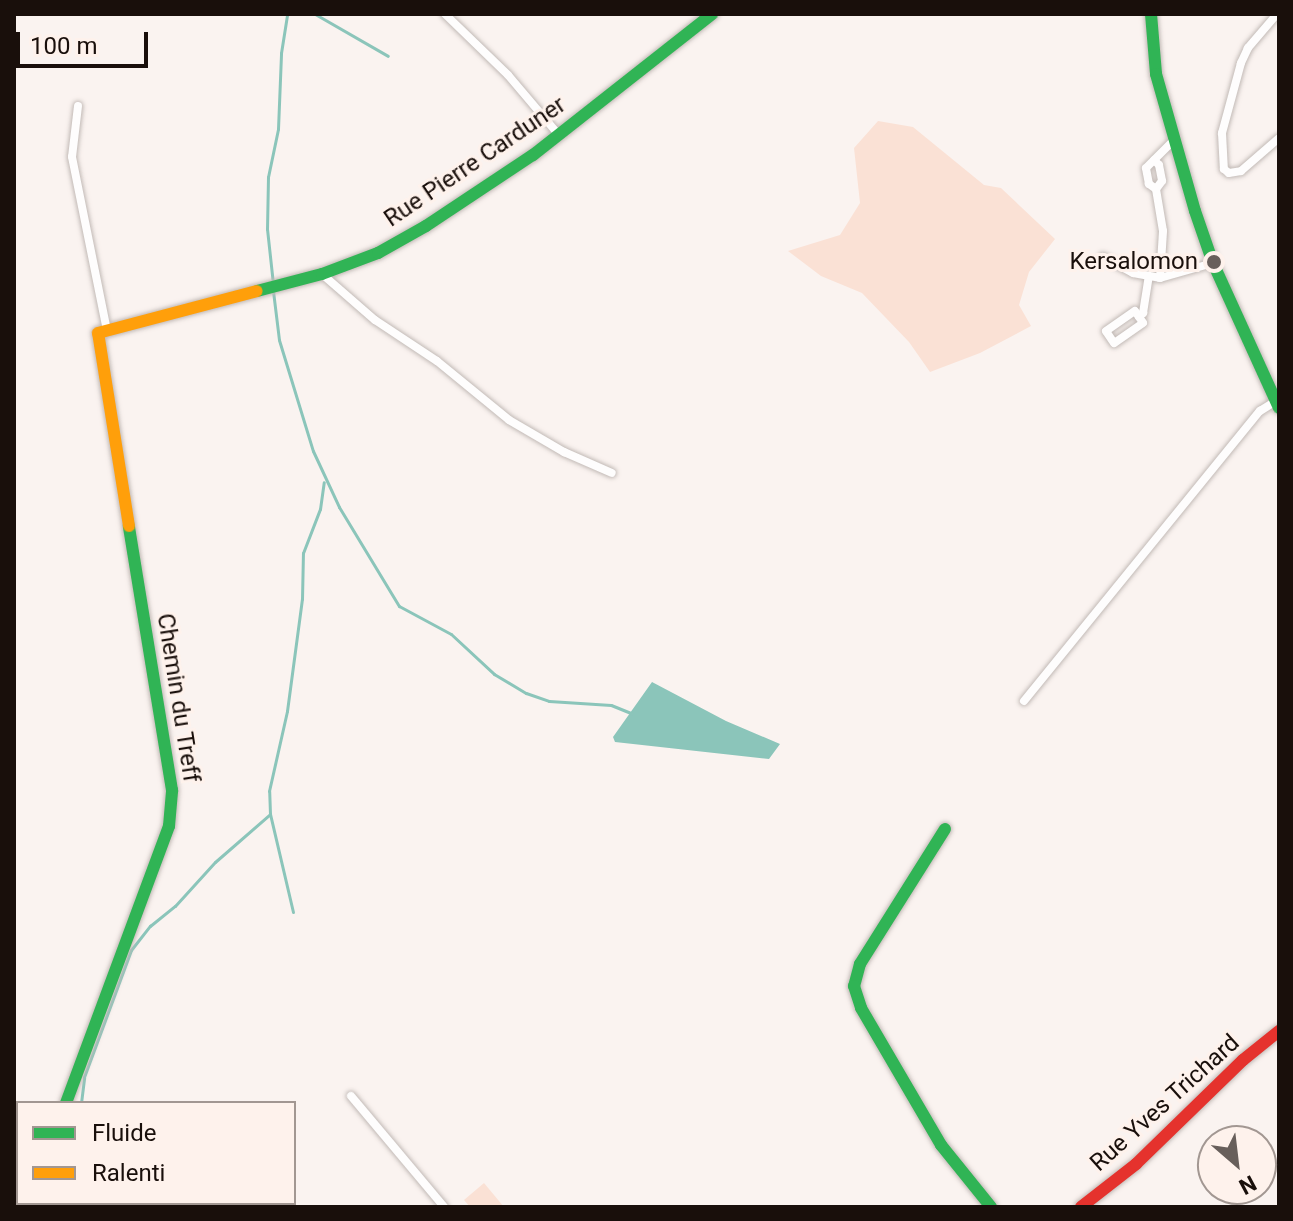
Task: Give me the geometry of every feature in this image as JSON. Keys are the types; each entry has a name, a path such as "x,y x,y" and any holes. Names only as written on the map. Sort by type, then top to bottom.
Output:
{"street":[{"path":"445,14 508,75 558,134"},
{"name":"Rue Pierre Carduner","path":"102,332 322,274 378,253 426,226 558,134 712,14"},
{"path":"1024,701 1260,411 1277,405 1213,263 1156,74 1151,14"},
{"path":"1277,14 1248,48 1241,63 1222,133 1224,169 1229,173 1241,171 1279,138"},
{"path":"78,106 72,157 102,332"},
{"path":"1160,278 1163,231 1156,189 1162,181 1159,165 1154,160 1175,139"},
{"path":"1103,257 1133,273 1160,278 1213,263"},
{"path":"322,274 375,320 437,361 509,420 564,452 612,473"},
{"path":"1139,317 1143,313 1149,276"},
{"name":"Chemin du Treff","path":"67,1101 169,826 172,790 102,332"},
{"path":"945,829 860,964 854,986 861,1008 941,1145 991,1207"},
{"name":"Rue Yves Trichard","path":"1081,1207 1136,1164 1278,1035"},
{"path":"351,1096 444,1207"}],"shaded area":[{"path":"878,121 913,127 984,185 1001,188 1055,239 1029,272 1019,305 1031,326 980,353 930,372 909,342 862,293 821,276 788,251 840,235 860,203 854,148"},
{"path":"484,1183 504,1207 470,1207 464,1200"}],"water":[{"path":"652,682 726,721 780,744 769,759 615,742 613,737"}],"waterway":[{"path":"273,284 267,229 268,177 278,129 281,53 287,14"},
{"path":"315,14 388,56"},
{"path":"273,291 279,340 313,451 339,507 399,606 451,634 494,674 526,693 549,701 611,705 631,713"},
{"path":"293,912 270,814 269,791 287,711 302,599 303,553 320,509 324,482"},
{"path":"81,1101 84,1077 131,950 150,926 175,906 215,862 270,814"}],"traffic: fast":[{"path":"257,291 322,274 378,253 426,226 533,155 712,14"},
{"path":"1151,14 1156,74 1195,211 1213,263 1279,408"},
{"path":"67,1101 169,826 172,790 129,526"},
{"path":"945,829 860,964 854,986 861,1008 941,1145 991,1207"}],"traffic: slow":[{"path":"129,526 98,333 257,291"}],"traffic: jam":[{"path":"1081,1207 1136,1164 1243,1060 1279,1031"}],"place":[{"name":"Kersalomon","path":"1214,262"}]}
